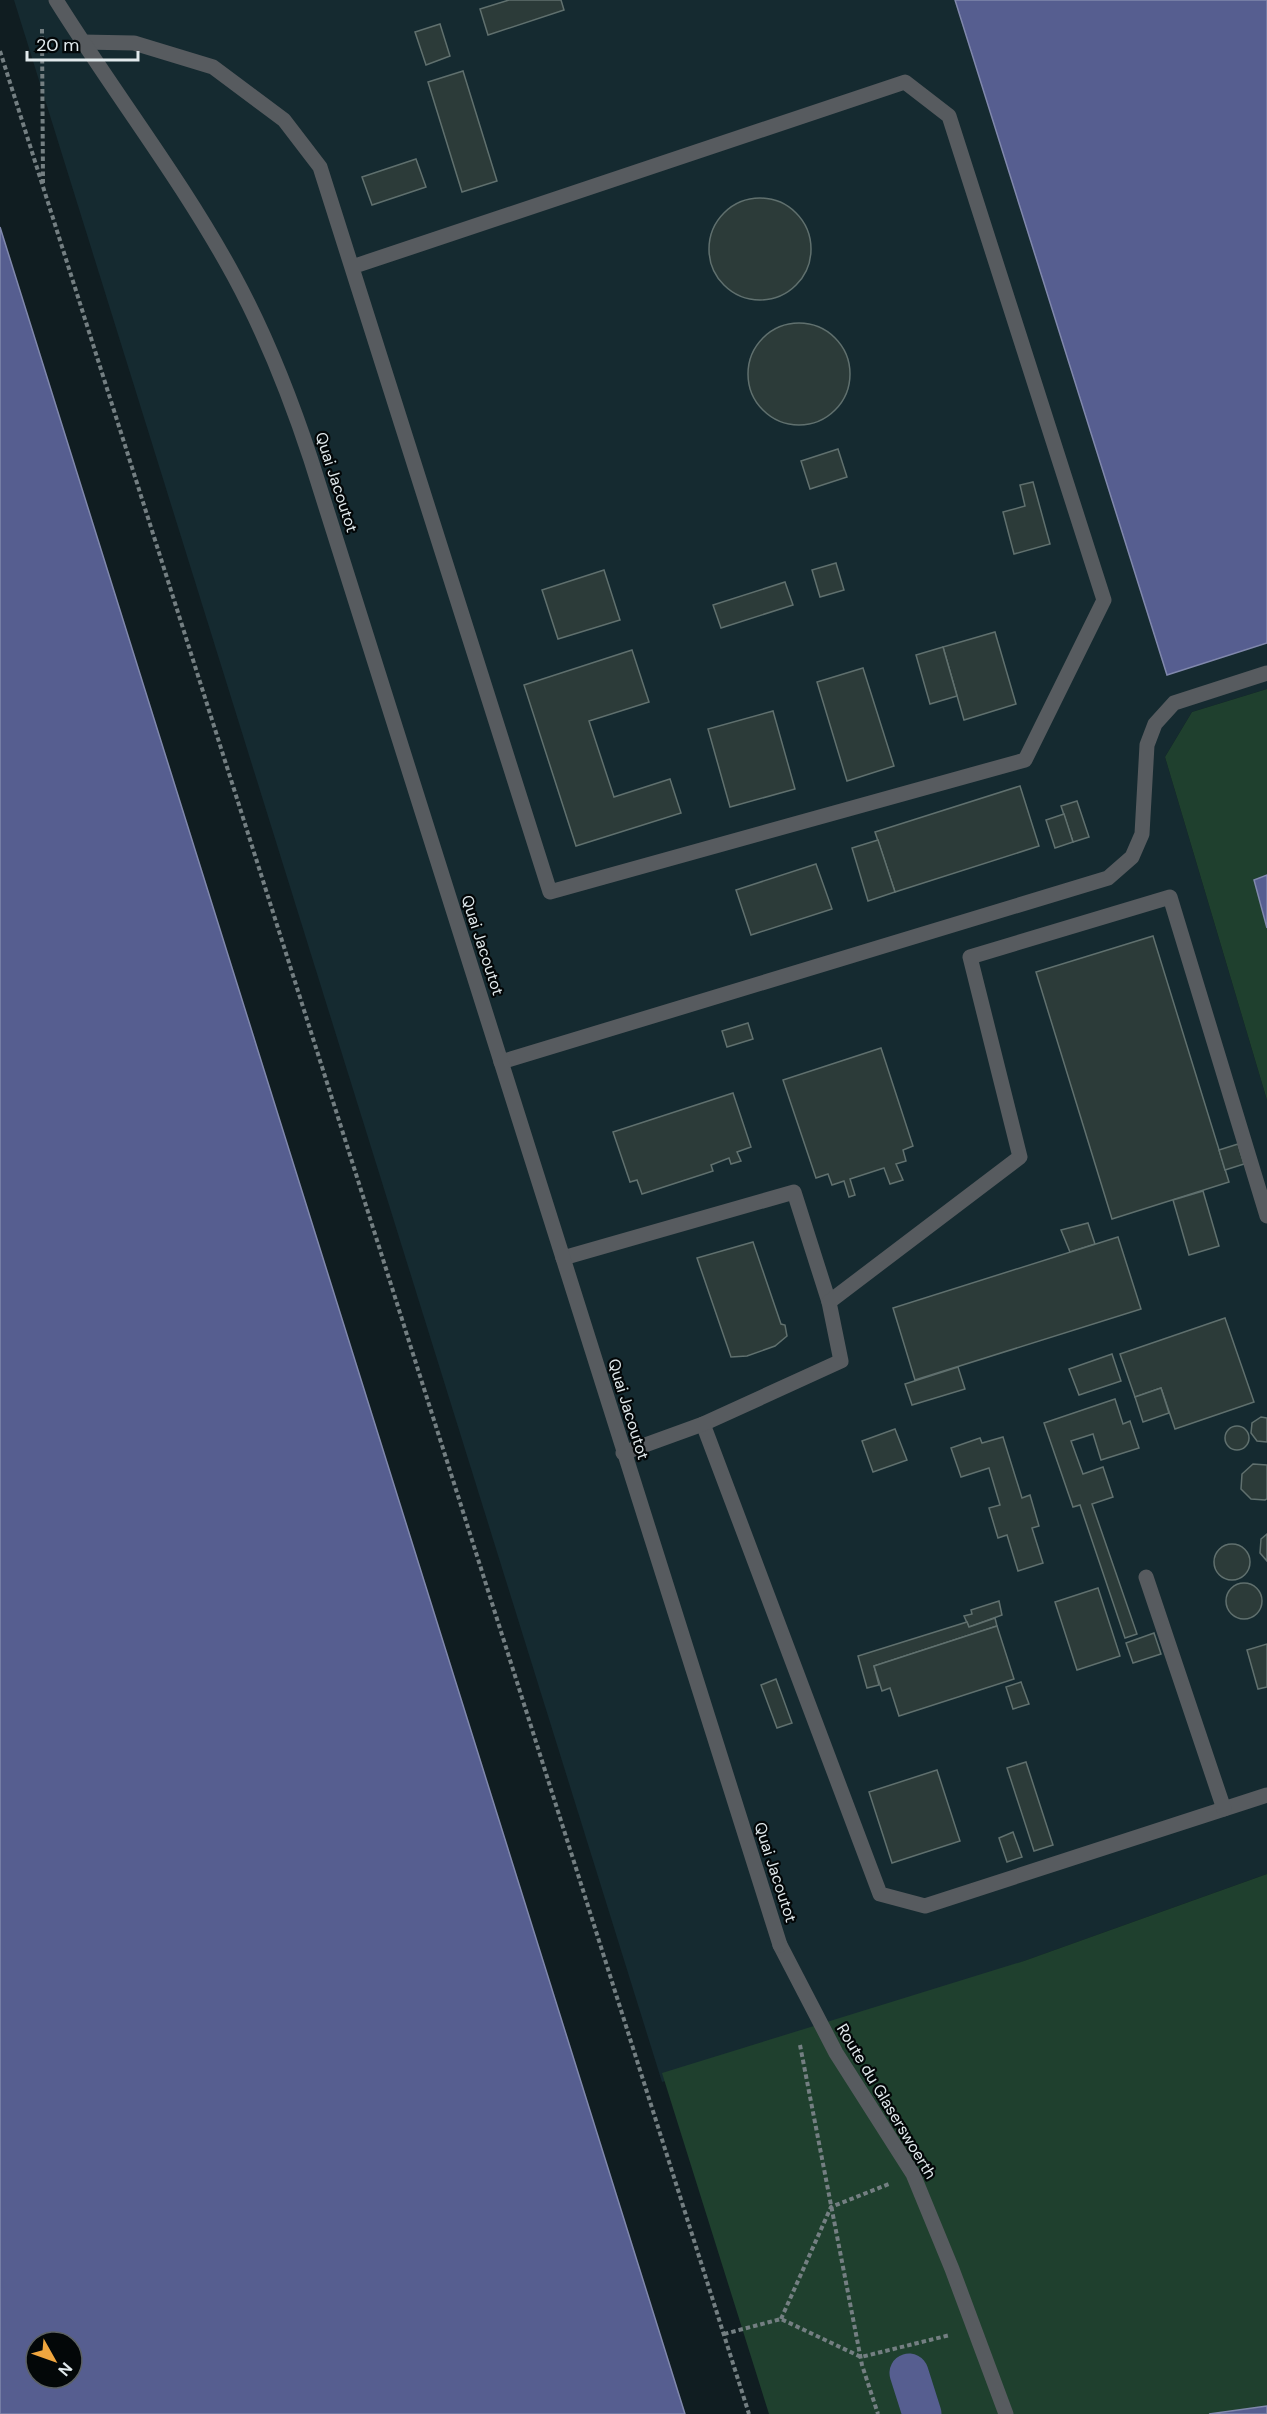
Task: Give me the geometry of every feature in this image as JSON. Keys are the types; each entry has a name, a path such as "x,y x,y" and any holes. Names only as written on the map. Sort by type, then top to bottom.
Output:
{"street":[{"name":"Quai Jacoutot","path":"57,0 82,42 203,224 259,325 285,384 315,470 623,1453 780,1945"},
{"path":"82,42 134,43 213,67 284,120 320,166 550,892 1025,760 1104,600 949,116 905,82 352,267"},
{"path":"501,1062 1108,878 1132,857 1142,834 1147,745 1155,724 1174,703 1267,673"},
{"path":"829,1302 1020,1157 970,957 1170,897 1267,1216"},
{"path":"563,1258 794,1192 829,1302 841,1361 703,1424 623,1453"},
{"path":"703,1424 880,1894 925,1906 1267,1795"},
{"path":"1146,1577 1224,1809"},
{"name":"Route du Glaserswoerth","path":"780,1945 836,2053 913,2174 1006,2414"}],"path":[{"path":"42,23 43,187"},
{"path":"0,51 749,2414"},
{"path":"798,2036 861,2357 878,2414"},
{"path":"780,2319 831,2207 913,2174"},
{"path":"724,2334 780,2319 861,2357 974,2329"}],"shaded area":[{"path":"14,0 1267,0 1267,689 1192,712 1165,757 1267,1100 1267,1874 868,2017 662,2082"}],"green space":[{"path":"1267,689 1267,875 1254,880 1267,928 1267,1100 1165,757 1192,712"},
{"path":"1267,1874 1267,2414 769,2414 662,2073 1024,1961"}],"water":[{"path":"955,0 1267,0 1267,643 1167,675"},
{"path":"0,227 685,2414 0,2414"},
{"path":"1267,875 1267,928 1254,880"},
{"path":"1267,2406 1267,2414 1209,2414"}],"building":[{"path":"509,0 561,0 564,10 488,35 480,9"},
{"path":"440,24 450,56 426,65 415,32"},
{"path":"463,71 497,181 462,192 428,82"},
{"path":"416,159 426,187 372,205 362,177"},
{"path":"760,198 779,202 796,213 807,230 811,249 807,268 796,285 779,296 760,300 741,296 724,285 713,268 709,249 713,230 724,213 741,202"},
{"path":"799,323 818,327 835,338 846,355 850,374 846,393 835,410 818,421 799,425 780,421 763,410 752,393 748,374 752,355 763,338 780,327"},
{"path":"838,449 847,477 810,489 801,461"},
{"path":"1033,482 1050,544 1014,554 1003,512 1025,506 1020,485"},
{"path":"836,563 844,590 820,597 812,570"},
{"path":"604,570 620,620 558,639 542,590"},
{"path":"785,582 793,605 721,628 713,605"},
{"path":"995,632 1016,704 964,720 943,647"},
{"path":"943,647 957,696 930,704 916,655"},
{"path":"632,650 649,702 589,721 614,797 670,779 681,813 576,846 524,685"},
{"path":"863,668 894,766 847,781 817,682"},
{"path":"773,711 795,789 730,807 708,729"},
{"path":"1020,786 1039,846 895,892 875,832"},
{"path":"1077,801 1089,837 1073,842 1061,806"},
{"path":"1064,814 1073,842 1055,848 1046,820"},
{"path":"878,840 895,892 868,901 852,848"},
{"path":"816,864 832,909 751,935 736,890"},
{"path":"1153,936 1229,1182 1112,1219 1036,972"},
{"path":"748,1023 753,1039 727,1047 722,1031"},
{"path":"881,1048 913,1146 903,1150 906,1161 896,1164 903,1180 890,1184 884,1168 850,1179 855,1195 849,1197 844,1181 832,1185 828,1174 816,1178 783,1080"},
{"path":"733,1093 751,1147 737,1152 741,1161 731,1164 729,1158 711,1165 713,1171 642,1194 637,1180 630,1182 613,1132"},
{"path":"1238,1144 1244,1164 1225,1170 1219,1150"},
{"path":"1203,1191 1219,1246 1189,1255 1173,1200"},
{"path":"1088,1223 1095,1244 1070,1252 1061,1230"},
{"path":"1118,1237 1141,1309 915,1380 893,1308"},
{"path":"753,1242 781,1324 785,1325 787,1336 775,1346 747,1356 731,1357 697,1258"},
{"path":"1225,1318 1254,1402 1175,1429 1161,1388 1135,1397 1120,1354"},
{"path":"1112,1354 1121,1381 1079,1395 1069,1369"},
{"path":"958,1367 965,1389 912,1405 905,1384"},
{"path":"1161,1388 1169,1413 1143,1422 1135,1397"},
{"path":"1115,1399 1123,1424 1130,1421 1139,1448 1101,1460 1093,1434 1071,1441 1083,1474 1103,1467 1113,1497 1092,1504 1137,1634 1125,1638 1080,1505 1073,1507 1044,1423"},
{"path":"1261,1417 1267,1418 1267,1442 1257,1441 1251,1433 1252,1423"},
{"path":"1237,1426 1246,1429 1249,1438 1246,1447 1237,1450 1228,1447 1225,1438 1228,1429"},
{"path":"895,1429 907,1460 873,1472 862,1441"},
{"path":"1003,1437 1022,1498 1030,1495 1039,1526 1032,1528 1043,1563 1018,1571 1007,1535 998,1538 989,1508 1000,1505 989,1468 961,1477 951,1448 980,1438 982,1443"},
{"path":"1253,1464 1267,1465 1267,1499 1265,1500 1251,1499 1241,1489 1242,1474"},
{"path":"1267,1534 1267,1561 1260,1553 1261,1539"},
{"path":"1232,1544 1245,1549 1250,1562 1245,1575 1232,1580 1219,1575 1214,1562 1219,1549"},
{"path":"1244,1583 1257,1588 1262,1601 1257,1614 1244,1619 1231,1614 1226,1601 1231,1588"},
{"path":"1098,1588 1120,1656 1077,1670 1055,1602"},
{"path":"999,1601 1002,1615 969,1627 964,1616 972,1614 971,1610"},
{"path":"995,1618 997,1626 874,1666 879,1685 867,1688 858,1656 967,1622 969,1627"},
{"path":"997,1626 1014,1679 899,1716 890,1688 882,1691 874,1666"},
{"path":"1154,1633 1161,1654 1133,1663 1126,1643"},
{"path":"1267,1644 1267,1687 1258,1689 1247,1650"},
{"path":"776,1679 792,1723 777,1728 761,1685"},
{"path":"1021,1682 1029,1704 1013,1709 1006,1687"},
{"path":"1026,1762 1053,1845 1034,1851 1007,1768"},
{"path":"937,1770 960,1841 892,1863 869,1792"},
{"path":"1013,1832 1022,1857 1007,1862 999,1838"}],"waterway":[{"path":"909,2373 922,2414"}]}
